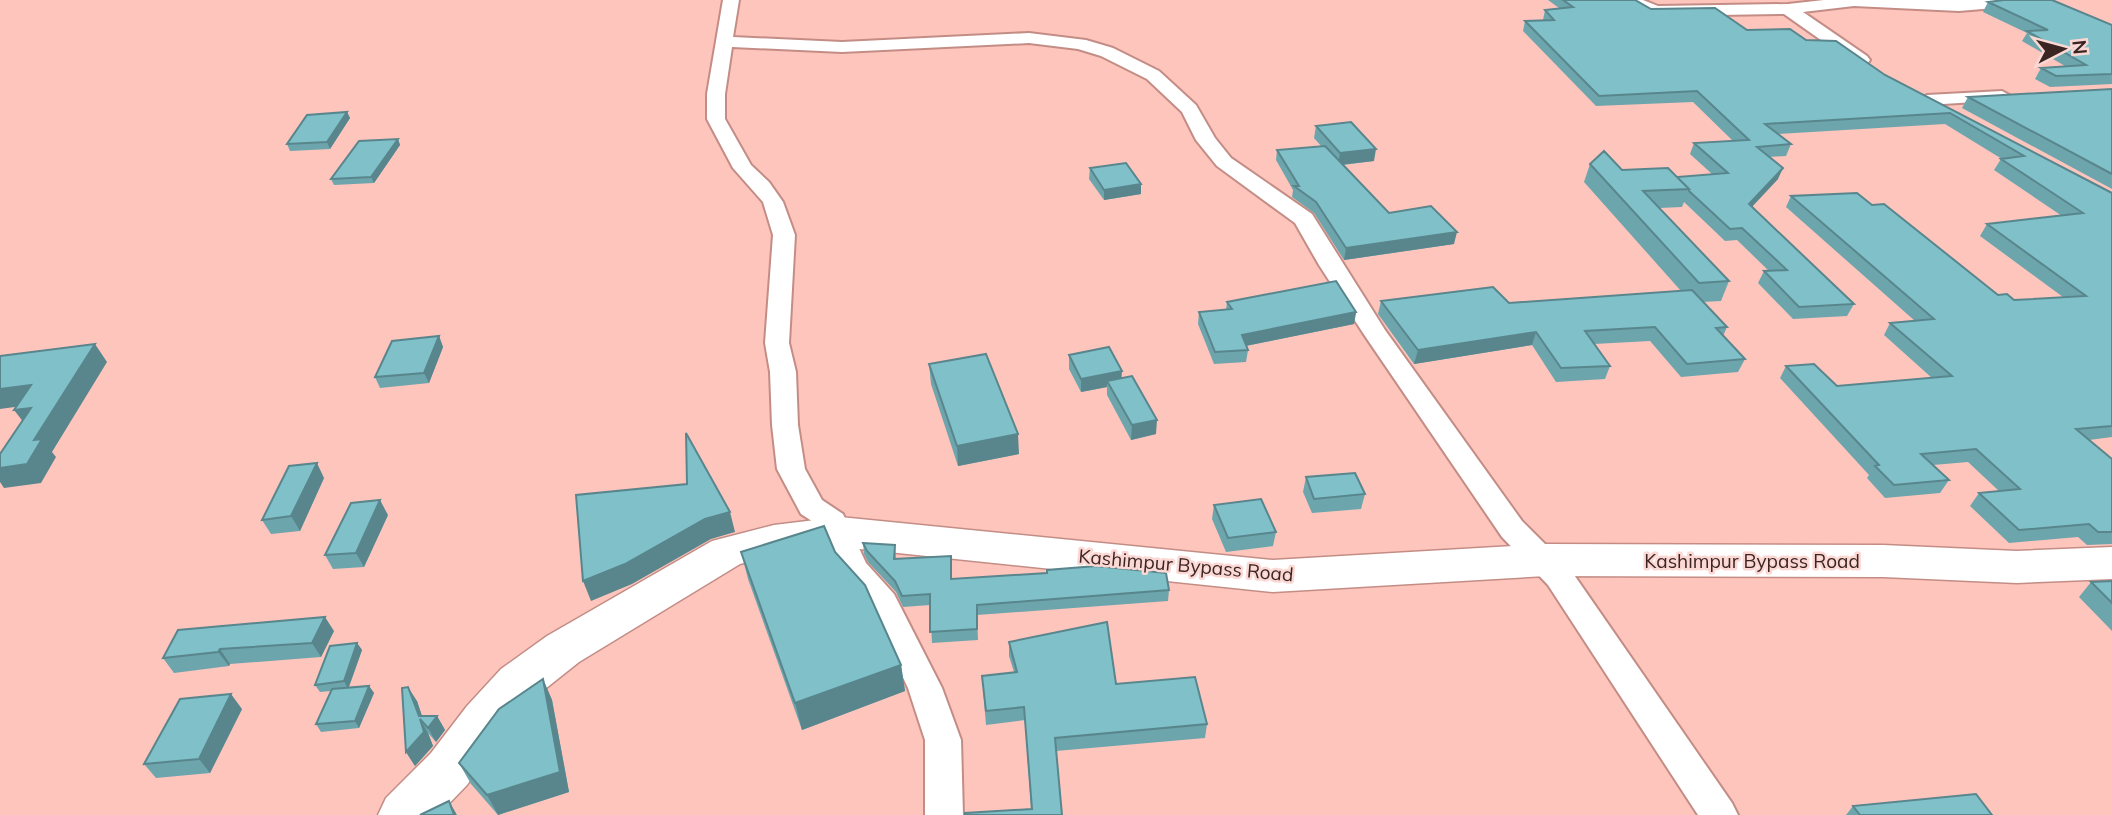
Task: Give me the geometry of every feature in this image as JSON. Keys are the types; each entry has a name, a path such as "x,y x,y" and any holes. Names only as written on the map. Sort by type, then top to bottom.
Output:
{"main road":[{"name":"Kashimpur Bypass Road","path":"404,815 449,769 484,721 518,683 563,649 727,552 774,540 840,532 1273,576 1546,561 1883,561 2017,567 2112,563"}],"street":[{"path":"731,0 715,108 718,125 743,168 762,186 772,202 784,235 777,343 783,372 785,425 791,469 811,507 834,521 853,569 883,603 925,688 943,740 944,815"},
{"path":"1629,0 1656,12 1788,9 1854,1 1959,6 2030,0"},
{"path":"1788,9 1871,67"},
{"path":"724,42 842,47 1029,38 1080,44 1107,52 1153,75 1190,109 1206,140 1224,162 1304,219 1330,265 1375,333 1512,528 1524,544 1546,561 1611,651 1714,813"},
{"path":"1958,116 1922,97 2024,95"}],"building":[{"path":"1563,0 1635,0 1651,9 1715,8 1747,30 1790,29 1806,40 1836,41 1885,75 2112,193 2112,426 2076,429 2112,459 2112,532 2098,532 2089,524 2019,530 1979,493 2020,489 1976,449 1921,454 1949,480 1894,485 1875,466 1879,465 1786,366 1814,364 1837,386 1952,376 1890,323 1934,319 1791,196 1857,193 1872,205 1884,204 1998,295 2007,294 2014,300 2086,296 1987,224 2083,213 2001,159 2024,156 1950,113 1765,124 1791,144 1757,147 1783,168 1749,204 1854,304 1799,307 1764,271 1787,270 1742,228 1730,229 1677,177 1728,173 1694,143 1749,140 1697,91 1599,96 1525,21 1554,20 1545,10 1573,7"},
{"path":"2052,0 2112,25 2112,74 2056,76 2041,68 2086,65 2027,31 2048,30 1988,2"},
{"path":"2112,89 2112,174 1968,97"},
{"path":"347,112 327,142 287,144 307,115"},
{"path":"1351,122 1376,149 1340,153 1316,126"},
{"path":"398,139 371,177 331,179 359,141"},
{"path":"1325,146 1389,213 1431,206 1457,232 1346,248 1316,202 1294,186 1299,186 1277,150"},
{"path":"1604,151 1622,170 1668,168 1689,189 1643,191 1729,281 1699,283 1590,164"},
{"path":"1126,163 1141,184 1104,190 1090,168"},
{"path":"1336,281 1356,312 1242,335 1248,350 1215,352 1199,312 1232,309 1227,302"},
{"path":"1493,287 1509,303 1692,290 1727,327 1716,328 1745,359 1687,364 1655,327 1585,331 1610,366 1561,368 1536,332 1418,350 1381,301"},
{"path":"439,336 424,373 375,377 392,341"},
{"path":"95,344 34,440 42,439 27,464 0,468 0,454 31,408 14,410 31,385 0,389 0,356"},
{"path":"1109,347 1122,371 1081,379 1069,355"},
{"path":"986,354 1018,434 957,446 929,364"},
{"path":"1132,376 1157,420 1132,425 1107,381"},
{"path":"686,433 730,512 705,519 625,564 583,581 576,495 687,484"},
{"path":"317,463 291,516 262,520 289,466"},
{"path":"1355,473 1365,494 1314,499 1306,477"},
{"path":"1261,499 1276,532 1228,538 1214,505"},
{"path":"380,500 356,553 325,555 351,503"},
{"path":"824,526 835,552 865,585 901,665 795,703 741,552"},
{"path":"863,543 895,545 894,559 951,556 951,579 1047,573 1047,570 1096,566 1166,573 1169,590 977,605 977,629 930,632 930,594 902,596 895,581"},
{"path":"2112,581 2112,603 2091,582"},
{"path":"325,617 312,643 220,649 218,652 163,658 178,630"},
{"path":"1107,622 1116,684 1195,677 1207,724 1055,738 1062,815 965,815 1032,809 1024,707 986,711 982,676 1017,672 1009,642"},
{"path":"357,643 344,681 315,685 330,646"},
{"path":"543,679 560,772 487,795 459,763 499,709"},
{"path":"369,686 355,721 316,724 332,689"},
{"path":"408,687 419,716 437,716 428,728 420,719 424,732 406,752 402,688"},
{"path":"231,694 199,759 144,764 180,699"},
{"path":"1976,794 1992,815 1860,815 1853,806"},
{"path":"449,801 454,815 420,815"}]}
